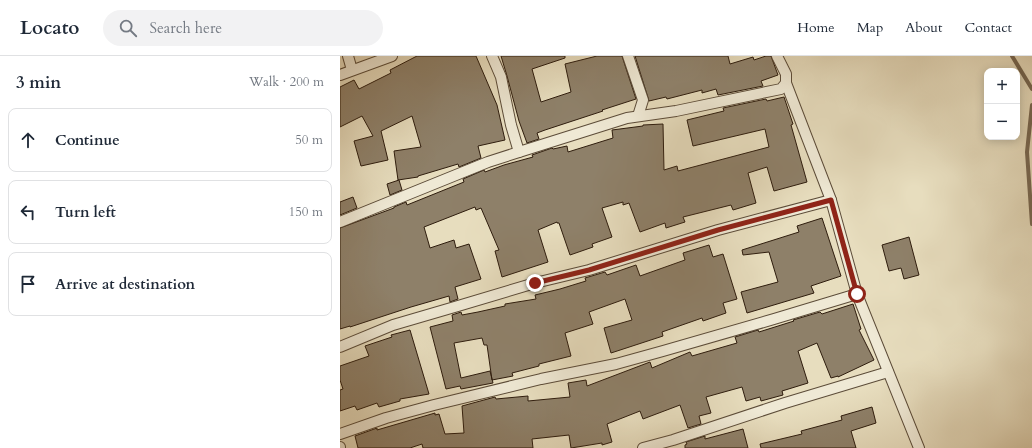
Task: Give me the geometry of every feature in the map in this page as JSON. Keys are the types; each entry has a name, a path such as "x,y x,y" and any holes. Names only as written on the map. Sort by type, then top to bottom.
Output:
{"street":[{"path":"348,56 352,70"},
{"path":"340,74 392,56"},
{"path":"492,56 501,77 519,152"},
{"path":"628,56 642,100 638,116"},
{"path":"777,56 786,74 786,83 831,200 857,294 920,448"},
{"path":"340,222 488,162 627,118 676,111 782,89 786,83"},
{"path":"340,347 394,325 535,283 589,270 718,230 831,200"},
{"path":"340,434 386,418 434,405 541,379 616,364 857,294"},
{"path":"643,448 673,440 785,403 888,372"}],"building":[{"path":"417,56 476,56 497,105 505,140 478,146 481,158 459,167 458,164 418,177 398,180 394,151 421,147 412,116 381,131 388,160 361,166 354,141 373,136 362,116 340,127 340,87 354,80 359,89 391,73 390,70"},
{"path":"501,56 565,56 565,58 532,69 541,102 571,92 565,64 597,56 622,56 636,99 537,133 539,139 527,143 519,121"},
{"path":"635,56 728,56 730,64 753,57 754,60 771,56 778,75 761,81 763,86 718,95 716,89 702,93 702,90 667,99 666,97 649,101"},
{"path":"784,97 793,124 791,125 807,182 774,191 767,167 748,173 756,203 733,210 731,205 683,217 685,222 666,228 665,223 640,232 629,203 623,205 623,202 602,208 612,237 592,244 593,247 570,255 559,223 557,222 538,230 548,262 502,277 495,251 499,250 481,208 476,210 475,207 424,227 430,248 454,240 456,248 469,244 481,279 455,287 458,299 450,302 449,296 340,329 340,228 406,202 407,205 464,182 463,179 484,170 485,172 533,157 532,155 552,148 567,146 568,152 613,138 612,130 643,125 663,124 664,170 677,166 678,171 769,147 765,129 693,146 687,120 724,111 723,108 766,99 767,101"},
{"path":"399,180 402,190 390,195 387,184"},
{"path":"353,197 357,208 340,215 340,202"},
{"path":"822,218 841,276 811,286 814,293 747,313 741,292 778,282 769,252 743,255 742,250 799,232 797,226"},
{"path":"909,237 919,275 904,279 901,268 889,271 882,245"},
{"path":"709,245 713,257 723,254 737,299 723,303 726,313 703,321 702,318 662,332 663,336 611,353 604,328 632,320 625,299 589,312 593,324 565,333 571,356 512,373 513,376 492,380 493,383 461,389 460,386 446,389 430,327 453,321 452,315 461,312 462,315 505,306 505,304 536,299 535,295 586,281 585,278 605,272 607,275 636,265 640,276 685,260 683,253","holes":["482,338 484,345 487,345 492,378 490,371 461,378 454,343"]},
{"path":"853,304 861,329 859,330 874,360 838,377 831,378 817,343 798,351 808,383 782,391 783,395 761,401 760,397 746,401 742,387 706,397 711,413 699,416 701,424 688,428 680,405 643,419 640,411 607,424 612,442 602,445 602,443 571,448 569,435 532,439 533,448 423,448 422,444 410,448 358,448 355,436 377,428 377,430 435,413 435,415 439,414 445,434 464,433 462,406 495,397 496,399 528,396 528,401 570,397 568,383 586,380 587,386 650,362 652,368 690,352 692,356 737,343 735,337 758,330 759,332 794,321 793,320 820,312 822,314"},
{"path":"410,330 429,394 400,399 400,401 379,407 377,403 357,410 355,406 340,411 340,390 343,389 340,380 340,366 369,356 365,346 392,337 391,335"},
{"path":"872,407 876,423 851,431 856,448 761,448 760,444 802,434 801,431 842,420 841,416"},
{"path":"743,429 748,448 685,448 685,445 687,444 686,442 705,436 705,439"}],"waterway":[{"path":"1012,56 1032,89"},
{"path":"1032,105 1027,152 1032,224"}],"route":[{"path":"535,283 589,270 718,230 831,200 857,294"}]}
